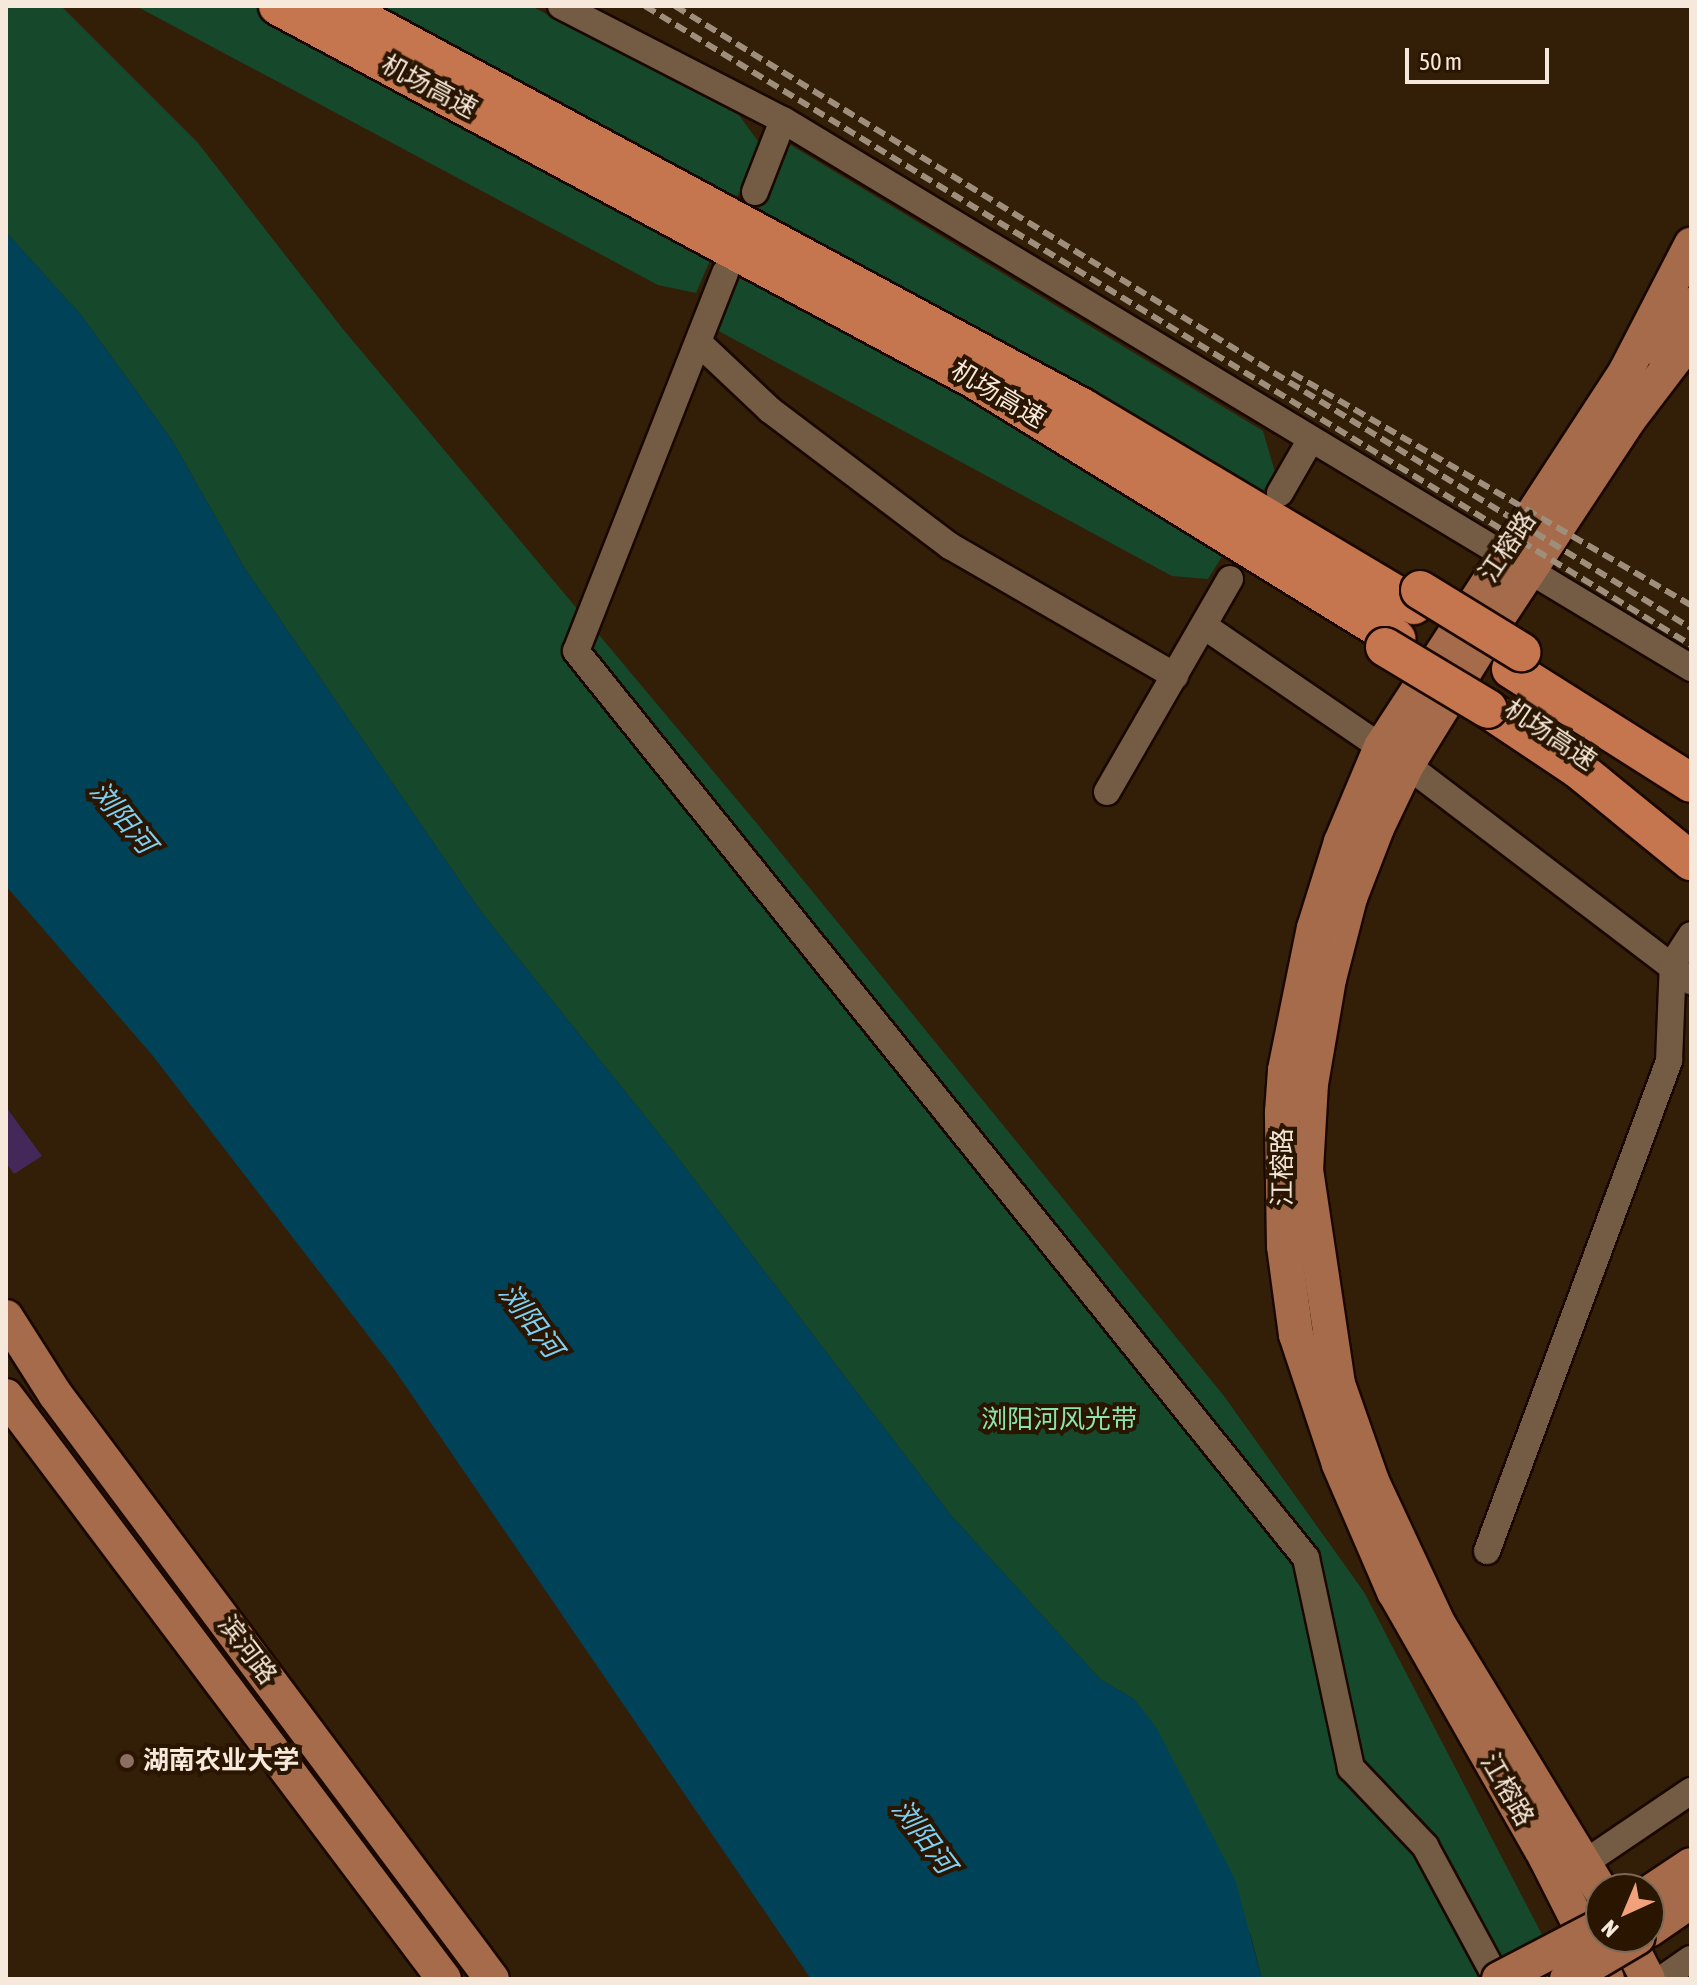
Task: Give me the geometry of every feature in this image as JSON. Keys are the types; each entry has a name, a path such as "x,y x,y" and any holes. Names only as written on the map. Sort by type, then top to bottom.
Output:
{"highway":[{"name":"机场高速","path":"278,6 960,371 1391,643 1503,682 1691,783"},
{"name":"机场高速","path":"338,6 1083,408 1293,533 1417,597 1503,682 1691,831"},
{"path":"1503,682 1691,764"},
{"path":"1503,682 1578,769 1691,861"}],"main road":[{"name":"江榕路","path":"1607,1979 1566,1897 1364,1531 1296,1335 1284,1246 1285,1070 1314,928 1341,842 1516,563 1627,369 1691,245"},
{"path":"1627,422 1691,305"},
{"name":"江榕路","path":"1516,563 1691,338"},
{"name":"江榕路","path":"1394,756 1350,898 1311,1084 1306,1170 1322,1303 1338,1384 1403,1555 1439,1625 1591,1873"},
{"name":"滨河路","path":"6,1317 55,1394 492,1979"},
{"name":"滨河路","path":"6,1396 444,1979"},
{"path":"1665,1882 1691,1865"},
{"path":"1665,1919 1691,1901"},
{"path":"1498,1979 1585,1934"},
{"path":"1567,1979 1611,1953"},
{"path":"1634,1953 1648,1979"}],"street":[{"path":"561,6 783,120 1691,668"},
{"path":"755,192 783,120"},
{"path":"725,273 576,651 1306,1558 1351,1768 1425,1846 1498,1979"},
{"path":"699,343 770,410 950,546 1175,676"},
{"path":"1280,493 1311,439"},
{"path":"1107,792 1230,579"},
{"path":"1204,626 1394,756 1682,972"},
{"path":"1487,1551 1669,1061 1682,972 1691,935"},
{"path":"1598,1873 1691,1791"},
{"path":"1566,1897 1585,1883"},
{"path":"1662,1979 1691,1959"}],"green space":[{"name":"浏阳河风光带","path":"6,6 61,6 198,143 342,328 759,826 1224,1396 1364,1592 1565,1979 1262,1979 1251,1936 1134,1699 1100,1679 950,1514 665,1141 482,913 244,567 172,440 82,316 6,232"},
{"path":"136,6 531,6 736,111 760,144 696,293 658,285"},
{"path":"784,141 1263,431 1275,472 1208,579 1172,576 715,329"}],"water":[{"name":"浏阳河","path":"6,232 82,316 172,440 244,567 482,913 665,1141 950,1514 1100,1679 1134,1699 1156,1727 1235,1879 1262,1979 811,1979 394,1369 153,1056 6,886"}],"building":[{"path":"6,1107 42,1156 14,1174 6,1163"}],"railway":[{"path":"645,6 1691,645"},
{"path":"675,6 1691,628"},
{"path":"1292,373 1691,605"}],"place":[{"name":"湖南农业大学","path":"127,1761"}]}
